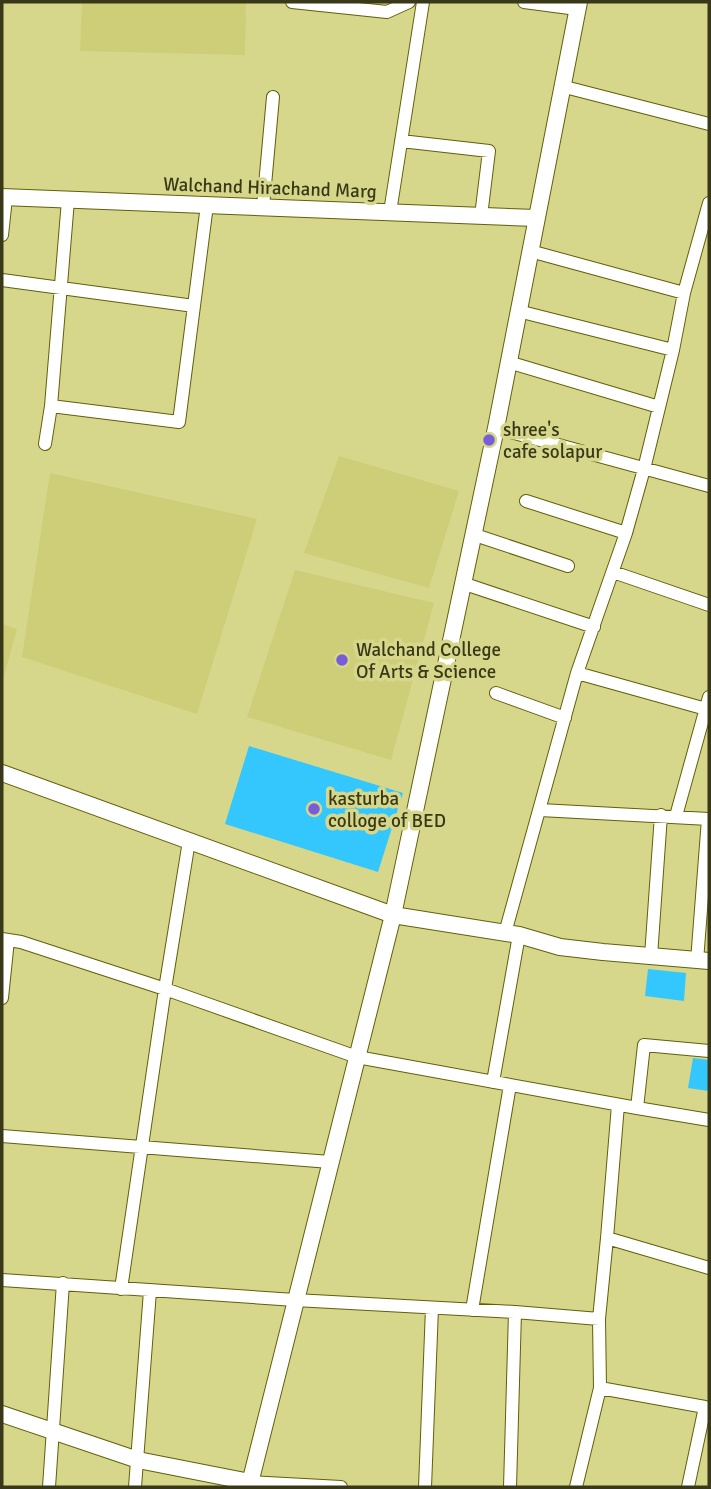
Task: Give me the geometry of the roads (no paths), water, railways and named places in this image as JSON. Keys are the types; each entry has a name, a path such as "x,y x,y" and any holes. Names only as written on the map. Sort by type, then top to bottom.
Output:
{"street":[{"path":"292,2 387,12 409,2"},
{"path":"390,212 423,2"},
{"path":"249,1485 393,915 496,428 578,5 524,2"},
{"path":"561,86 709,124"},
{"path":"263,207 274,97"},
{"path":"401,141 489,152 481,216"},
{"path":"2,235 4,197"},
{"name":"Walchand Hirachand Marg","path":"4,197 536,218"},
{"path":"45,444 51,406 68,200"},
{"path":"493,1082 512,934 540,810 578,673 626,533 644,469 684,293 703,247 709,203"},
{"path":"51,406 180,422 207,205"},
{"path":"530,251 684,293"},
{"path":"2,280 194,306"},
{"path":"518,311 673,350"},
{"path":"509,362 659,407"},
{"path":"496,428 709,486"},
{"path":"526,501 626,533"},
{"path":"472,534 568,566"},
{"path":"613,572 709,605"},
{"path":"462,583 594,628"},
{"path":"578,673 708,703 676,816"},
{"path":"496,693 565,718"},
{"path":"2,773 393,915 512,934 560,947 703,961 709,819 540,810"},
{"path":"651,956 661,815"},
{"path":"121,1289 164,989 189,841"},
{"path":"2,998 5,940 21,942 357,1057 709,1120"},
{"path":"638,1108 644,1045 709,1051"},
{"path":"472,1310 510,1085"},
{"path":"576,1487 600,1388 599,1319 618,1105"},
{"path":"2,1136 330,1162"},
{"path":"607,1238 709,1268"},
{"path":"2,1280 599,1319"},
{"path":"49,1487 63,1283"},
{"path":"135,1487 150,1291"},
{"path":"425,1487 432,1308"},
{"path":"510,1487 515,1312"},
{"path":"600,1388 705,1407 688,1487"},
{"path":"2,1414 138,1460 249,1485 341,1487"}],"place":[{"name":"shree's cafe solapur","path":"489,440"},
{"name":"Walchand College Of Arts & Science","path":"342,660"},
{"name":"kasturba colloge of BED","path":"314,809"}]}
